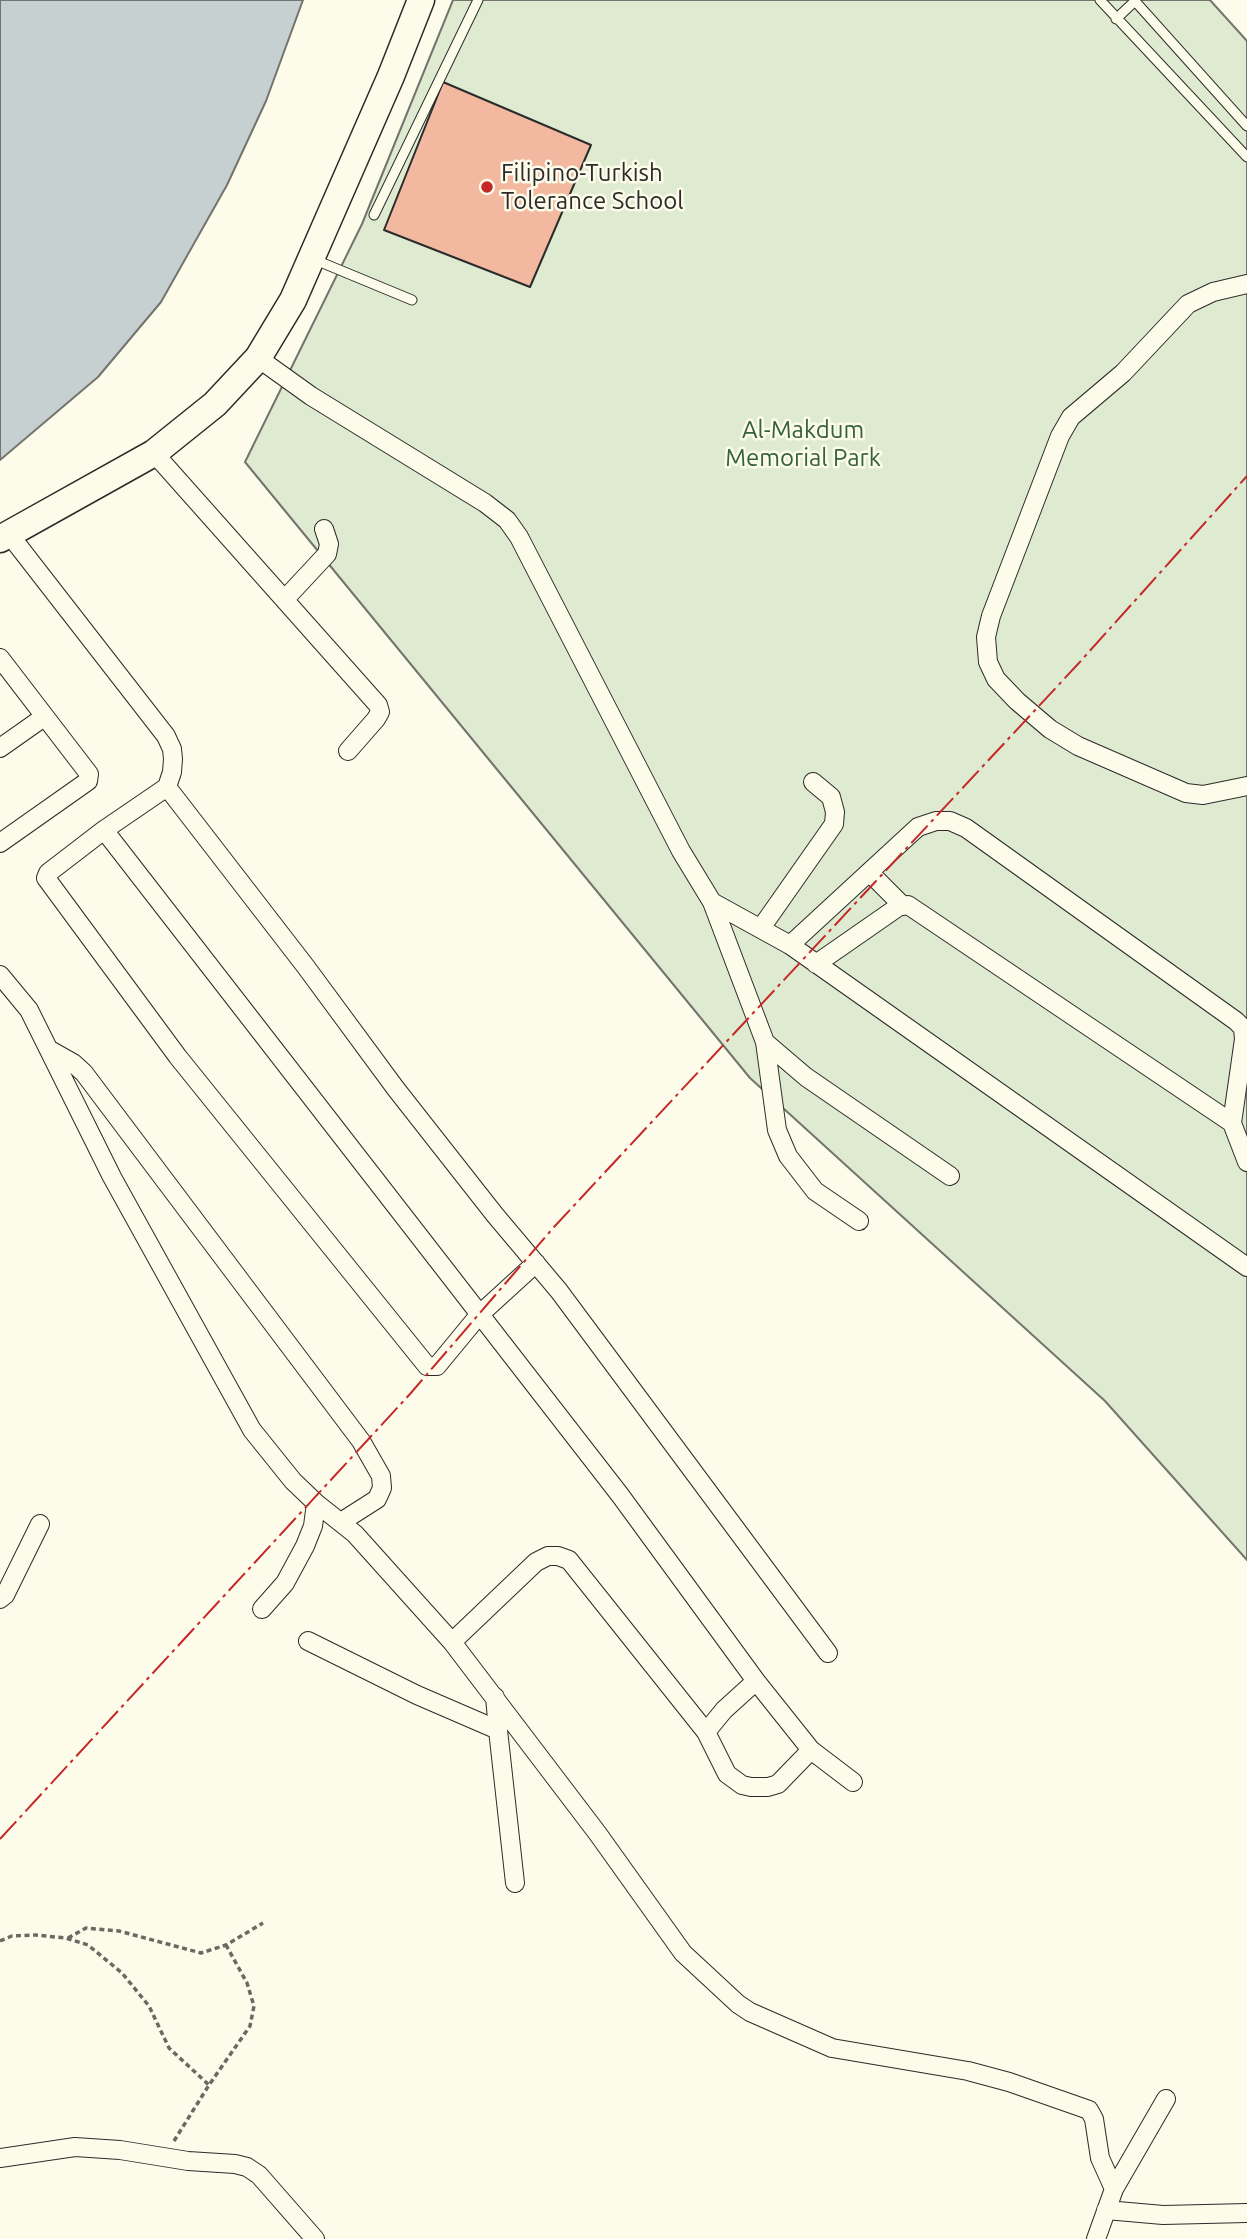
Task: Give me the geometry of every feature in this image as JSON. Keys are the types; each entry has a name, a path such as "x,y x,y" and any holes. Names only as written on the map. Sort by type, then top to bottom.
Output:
{"main road":[{"path":"4,536 154,453 215,404 258,358 293,300 391,76 421,0"}],"street":[{"path":"1247,284 1213,292 1188,304 1123,373 1071,417 1059,436 991,616 986,637 988,662 996,679 1050,729 1069,740 1186,793 1203,795 1247,786"},
{"path":"258,358 312,396 485,503 507,520 519,537 681,851 712,902 765,1042 777,1130 788,1156 815,1191 859,1221"},
{"path":"154,453 378,705 380,712 376,719 348,751"},
{"path":"285,599 327,554 329,544 324,529"},
{"path":"4,536 166,736 172,749 173,759 167,787 48,873 47,882 178,1056 427,1366 437,1366 479,1315 536,1263"},
{"path":"0,843 89,778 89,771 1,662"},
{"path":"0,748 44,717"},
{"path":"761,929 834,824 835,812 831,797 813,782"},
{"path":"167,787 405,1100 536,1263 828,1653"},
{"path":"790,945 918,827 936,821 950,821 966,828 1243,1028 1244,1039 1232,1123 1247,1162"},
{"path":"104,830 620,1495 756,1681 811,1750 853,1782"},
{"path":"869,872 902,905"},
{"path":"712,902 790,945 1247,1267"},
{"path":"816,964 902,905 908,905 1232,1123"},
{"path":"0,975 29,1010 112,1177 252,1430 276,1461 316,1503 355,1534 452,1642 598,1834 676,1944 738,2004 768,2021 832,2048 968,2071 1089,2110 1094,2119 1100,2158 1114,2189"},
{"path":"765,1042 806,1077 950,1176"},
{"path":"50,1050 84,1073 361,1441 381,1476 382,1488 377,1499 341,1522"},
{"path":"262,1609 285,1583 305,1546 313,1526 316,1503"},
{"path":"0,1599 5,1595 40,1524"},
{"path":"452,1642 536,1562 548,1556 558,1556 569,1560 706,1732 727,1774 742,1785 751,1787 778,1784 811,1750"},
{"path":"308,1641 417,1695 498,1730"},
{"path":"706,1732 724,1710 756,1681"},
{"path":"495,1697 515,1883"},
{"path":"1096,2239 1114,2189 1166,2099"},
{"path":"0,2158 75,2147 120,2150 247,2167 259,2175 316,2239"},
{"path":"1106,2210 1163,2215 1247,2213"}],"lane":[{"path":"374,215 478,0"},
{"path":"1100,0 1247,157"},
{"path":"1115,19 1135,0 1247,126"},
{"path":"311,258 412,300"}],"path":[{"path":"66,1938 86,1928 119,1931 201,1953 226,1945 263,1923"},
{"path":"0,1941 12,1936 36,1934 66,1938 88,1945 122,1973 149,2006 169,2048 209,2085"},
{"path":"164,2158 209,2085 250,2026 254,2006 247,1983 226,1945"}],"green space":[{"name":"Al-Makdum Memorial Park","path":"453,0 1210,0 1247,41 1247,1560 1105,1401 750,1078 245,462 362,224"}],"shaded area":[{"path":"0,0 303,0 266,101 227,185 161,302 98,377 0,460"}],"building":[{"name":"Filipino-Turkish Tolerance School","path":"443,82 591,145 530,287 384,230"}],"power":[{"path":"0,1839 410,1394 554,1227 1078,664 1247,476"}],"place":[{"name":"Filipino-Turkish Tolerance School","path":"487,187"}]}
